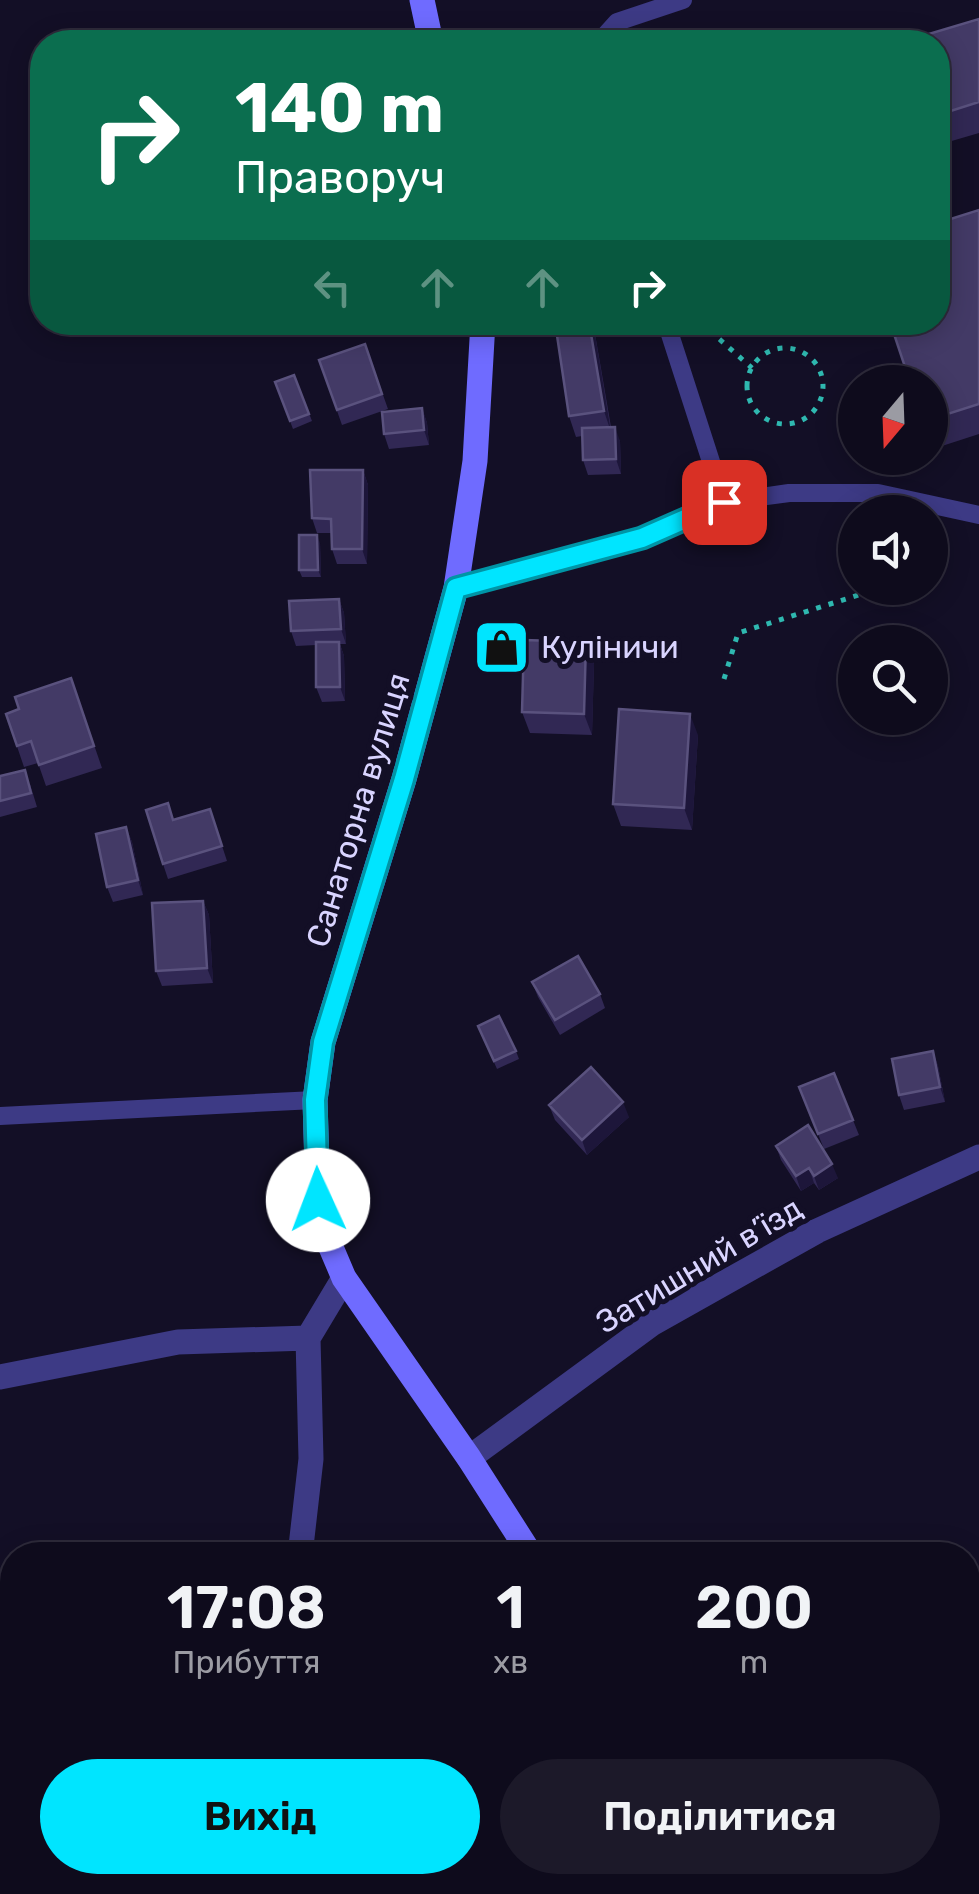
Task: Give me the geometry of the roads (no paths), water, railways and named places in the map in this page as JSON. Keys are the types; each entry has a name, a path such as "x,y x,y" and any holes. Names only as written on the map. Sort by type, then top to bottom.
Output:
{"street":[{"path":"422,0 429,30"},
{"name":"Санаторна вулиця","path":"482,335 475,461 456,588 404,779 337,987 315,1100 318,1200 324,1231 344,1278 523,1542"},
{"name":"Затишний в’їзд","path":"469,1458 654,1323 818,1231 979,1157"},
{"path":"301,1542 311,1459 308,1338 344,1278"},
{"path":"0,1377 178,1342 308,1338"}],"lane":[{"path":"610,30 617,22 683,0"},
{"path":"670,335 724,502"},
{"path":"456,588 642,538 724,502 826,490 878,493 979,515"},
{"path":"0,1116 315,1100"}],"place":[{"name":"Куліничи","path":"502,647"}]}
